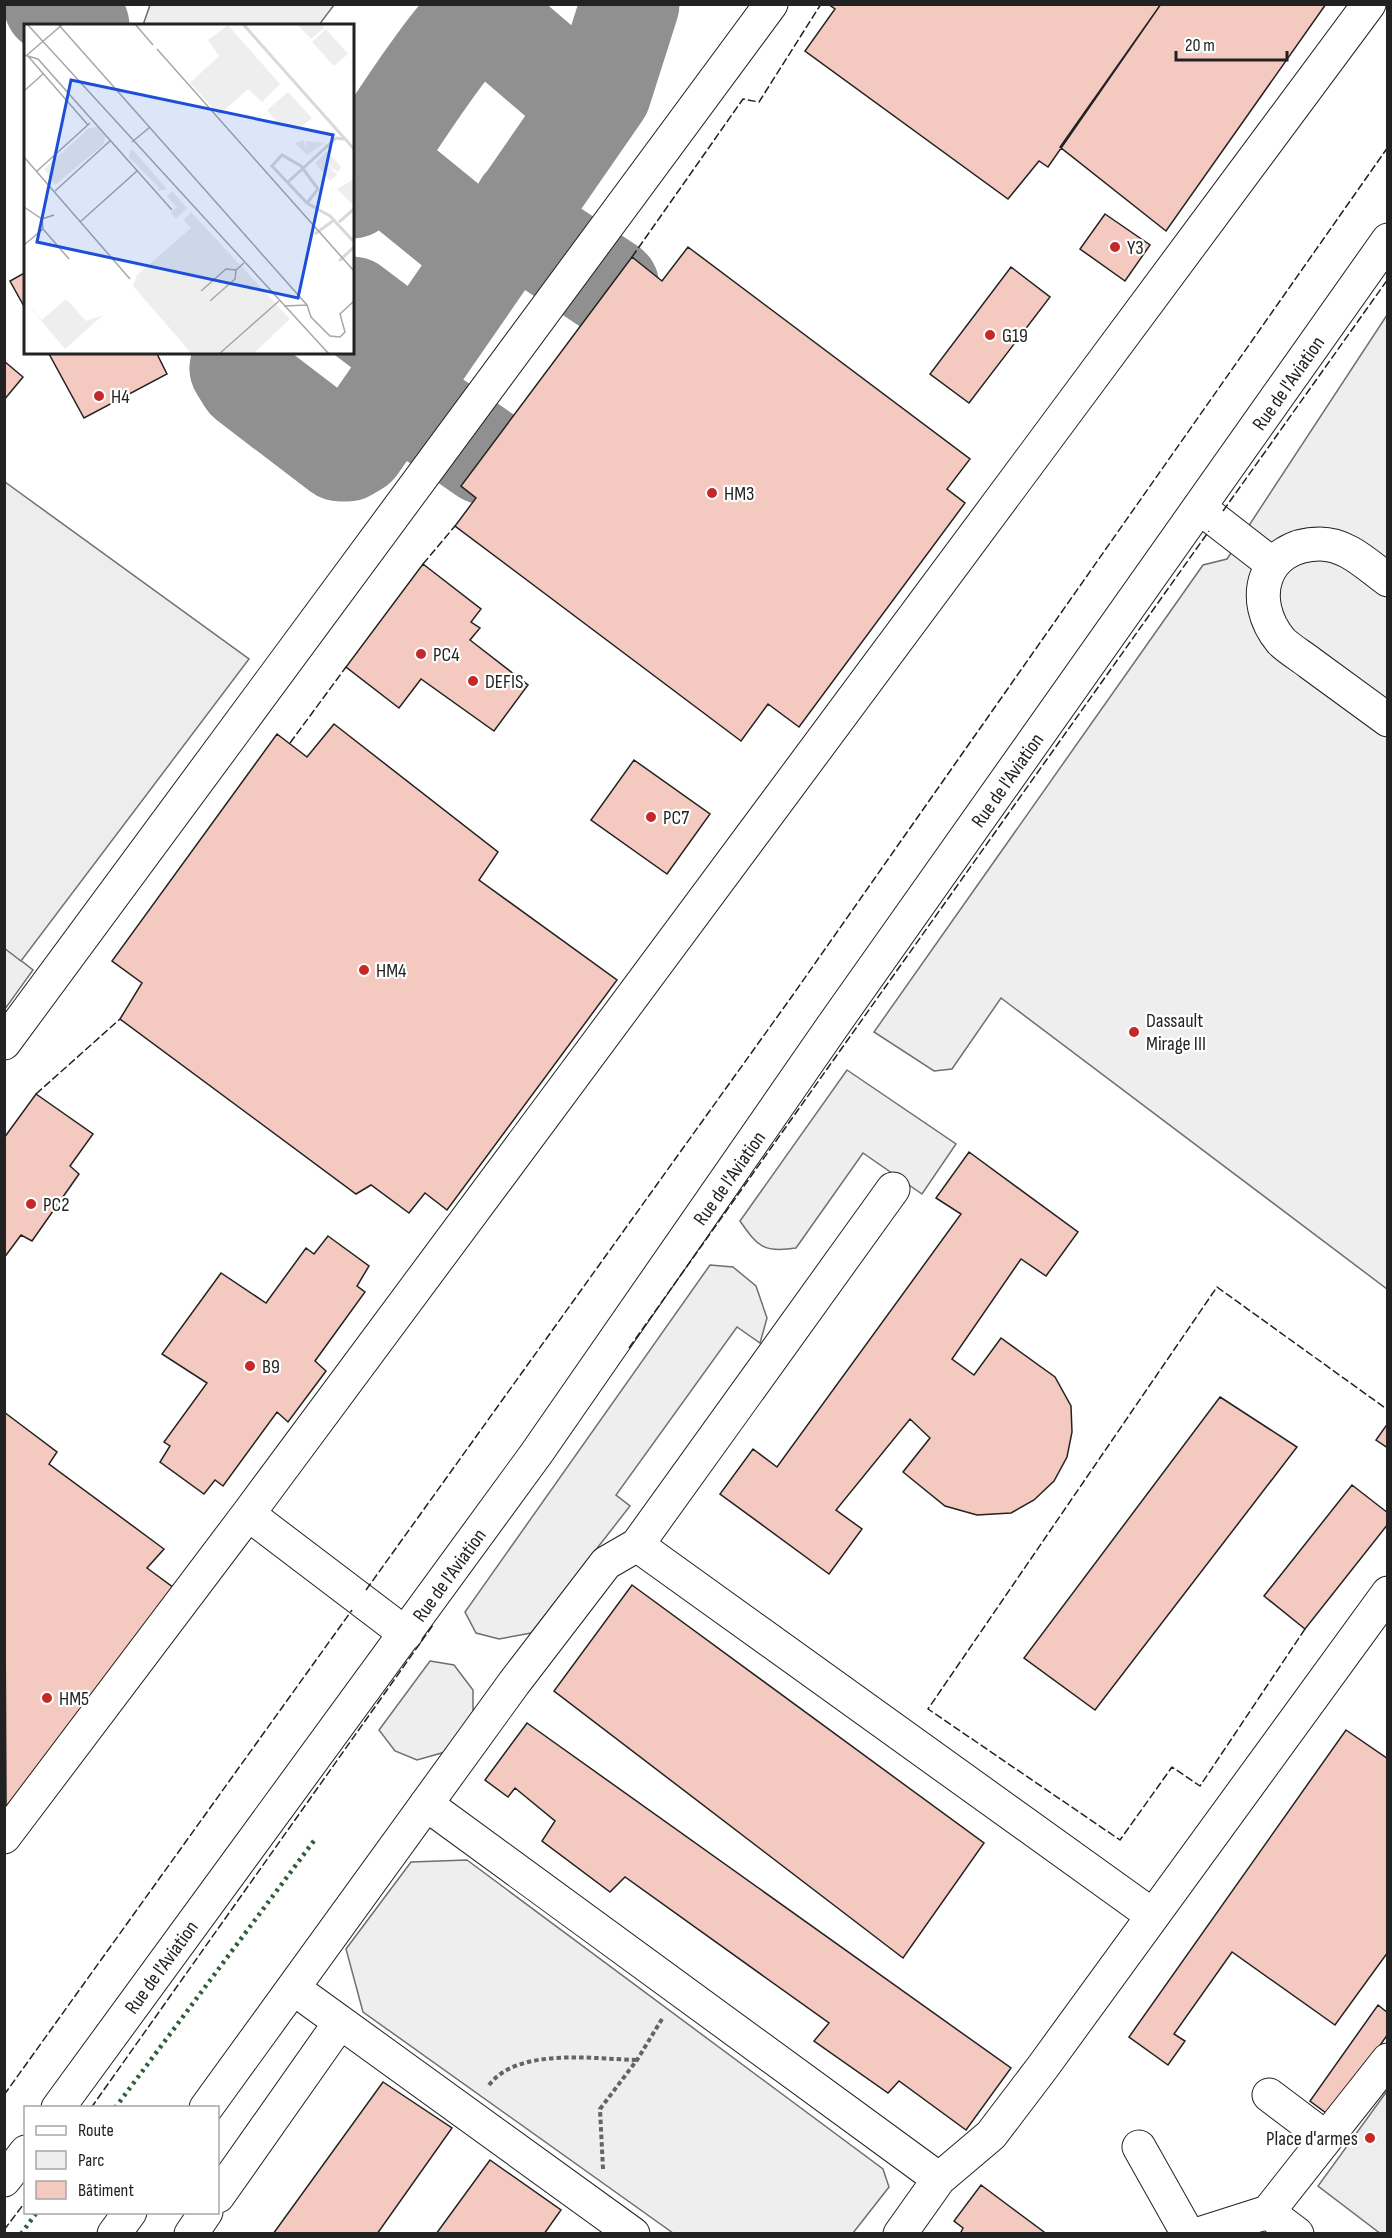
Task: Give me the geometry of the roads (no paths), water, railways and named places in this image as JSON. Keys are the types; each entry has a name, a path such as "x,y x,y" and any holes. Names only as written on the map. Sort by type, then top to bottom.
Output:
{"street":[{"path":"4,1042 771,4"},
{"path":"4,1838 248,1514 1369,4"},
{"name":"Rue de l'Aviation","path":"59,2106 536,1454 832,1027 1388,240"},
{"path":"1200,508 1271,563"},
{"path":"1388,580 1347,550 1322,544 1293,547 1271,563 1262,590 1268,617 1281,641 1388,720"},
{"path":"207,2106 426,1804 606,1563 637,1545 893,1189"},
{"path":"248,1514 406,1634"},
{"path":"637,1545 1152,1916"},
{"path":"900,2234 939,2179 990,2135 1042,2068 1388,1593"},
{"path":"426,1804 939,2179"},
{"path":"293,1988 339,2024 633,2234"},
{"path":"219,2195 339,2024"},
{"path":"1199,2234 1268,2212 1388,2060"},
{"path":"1269,2095 1326,2138"},
{"path":"1139,2147 1188,2234"},
{"path":"4,2180 24,2155"},
{"path":"1268,2212 1296,2234"},
{"path":"114,2234 129,2214"},
{"path":"191,2234 205,2214"}],"place":[{"name":"Y3","path":"1115,247"},
{"name":"G19","path":"990,335"},
{"name":"H4","path":"99,396"},
{"name":"HM3","path":"712,493"},
{"name":"PC4","path":"421,654"},
{"name":"DEFIS","path":"473,681"},
{"name":"PC7","path":"651,817"},
{"name":"HM4","path":"364,970"},
{"name":"Dassault Mirage III","path":"1134,1032"},
{"name":"PC2","path":"31,1204"},
{"name":"B9","path":"250,1366"},
{"name":"HM5","path":"47,1698"},
{"name":"Place d'armes","path":"1370,2138"}]}
